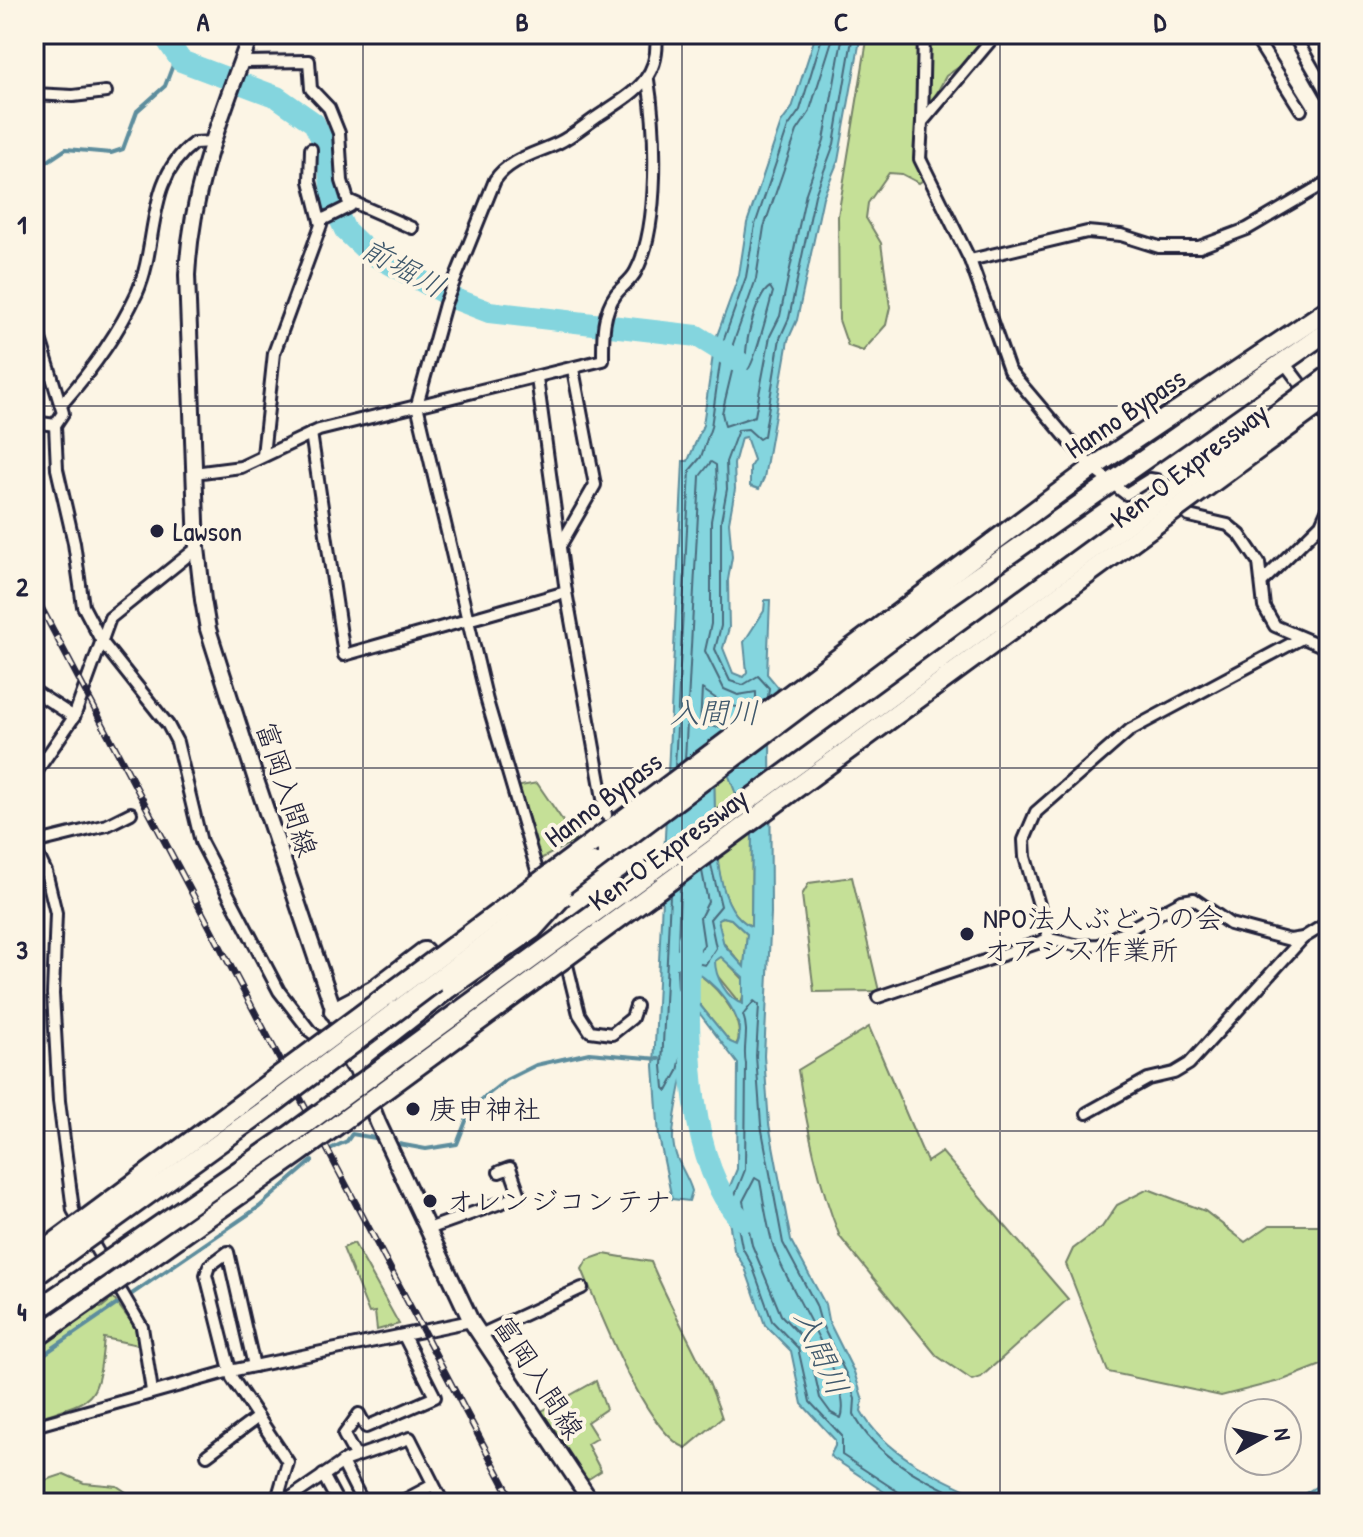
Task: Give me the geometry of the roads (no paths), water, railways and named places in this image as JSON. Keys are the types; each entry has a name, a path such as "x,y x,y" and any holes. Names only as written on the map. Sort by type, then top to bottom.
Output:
{"highway":[{"name":"Hanno Bypass","path":"34,1277 273,1104 1092,468 1329,309"},
{"name":"Hanno Bypass","path":"841,665 1329,330"},
{"name":"Ken-O Expressway","path":"34,1312 289,1136 1329,376"},
{"name":"Ken-O Expressway","path":"34,1339 287,1161 1329,397"},
{"name":"Hanno Bypass","path":"34,1258 586,858"},
{"path":"334,1011 374,990 525,878 586,858"},
{"path":"352,1058 533,929 586,858"}],"main road":[{"name":"富岡入間線","path":"251,34 194,201 187,264 197,548 208,629 334,1011 383,1132 471,1321 592,1503"}],"street":[{"path":"194,473 241,467 311,433 603,360 606,314 615,295 636,271 648,228 653,109 648,80 656,55 656,34"},
{"path":"924,34 920,159 970,260 1009,370 1092,468 1126,494 1150,479 1156,480 1189,516 1233,528 1259,563 1264,607 1275,626 1329,649"},
{"path":"922,122 996,34"},
{"path":"1253,34 1301,110"},
{"path":"1293,34 1327,93"},
{"path":"237,74 309,61 311,89 329,108 339,133 342,181 350,206 324,219"},
{"path":"636,1006 632,1018 612,1034 601,1035 584,1027 500,748 466,620 417,405 445,304 495,180 504,166 562,141 648,80"},
{"path":"34,94 73,96 106,92"},
{"path":"62,404 100,360 137,293 144,272 155,207 171,164 194,143 212,142"},
{"path":"263,455 274,353 324,219 310,181 311,149"},
{"path":"970,260 1087,232 1121,235 1159,247 1199,247 1247,229 1329,181"},
{"path":"348,200 412,228"},
{"path":"34,319 55,395 62,404 63,413 55,425 57,469 74,543 76,577 83,606 102,642 168,725 177,742 201,842 279,991 310,1031 342,1057 352,1058"},
{"path":"1283,361 1329,422"},
{"path":"560,546 595,485 573,369"},
{"path":"537,378 566,592 606,815"},
{"path":"34,422 55,425"},
{"path":"311,433 344,655 566,592"},
{"path":"1263,581 1321,524 1329,506"},
{"path":"34,775 57,746 74,717 110,618 197,548"},
{"path":"1049,939 1025,857 1024,840 1036,812 1130,730 1300,639"},
{"path":"34,691 74,717"},
{"path":"131,813 107,825 35,850 50,884 56,913 54,1025 59,1101 73,1210 142,1327 152,1391"},
{"path":"878,997 1049,939 1080,946 1099,945 1174,905 1194,899 1230,924 1278,938 1303,938"},
{"path":"1087,1113 1148,1079 1174,1073 1189,1064 1303,938 1329,922"},
{"path":"428,1229 520,1196 510,1168 499,1172"},
{"path":"254,1366 228,1252 209,1266 206,1275 230,1371 288,1462 276,1503"},
{"path":"480,1335 518,1314 582,1288"},
{"path":"34,1426 230,1371 471,1321"},
{"path":"355,1455 344,1435 359,1414 366,1427 435,1397 404,1336"},
{"path":"207,1455 258,1417"},
{"path":"283,1503 355,1455 410,1438 443,1503"},
{"path":"342,1462 363,1503"},
{"path":"323,1475 338,1503"},
{"path":"399,1503 433,1485"}],"water":[{"name":"入間川","path":"816,34 861,34 838,161 823,197 797,320 788,340 764,478 759,489 750,486 750,467 754,460 746,437 741,438 734,464 735,489 729,522 732,557 728,580 729,628 723,648 733,673 743,677 747,672 744,642 764,611 765,600 770,600 767,674 778,687 770,732 771,913 764,1056 769,1124 791,1241 825,1304 828,1320 854,1372 863,1400 861,1411 872,1428 902,1455 938,1477 994,1503 901,1503 830,1456 835,1440 802,1404 791,1351 765,1325 745,1268 734,1250 725,1198 737,1169 738,1064 700,1014 679,1095 673,1140 692,1191 689,1201 672,1199 659,1137 654,1066 683,461 688,461 703,425 715,341 739,275 747,223 781,123 792,108","holes":["723,761 752,835 751,926 737,915 727,898 721,877 713,762","723,917 731,919 747,934 744,967 724,945 718,920","721,957 743,977 743,1004 723,987 715,961","689,969 698,973 726,1000 738,1023 740,1035 737,1045 730,1042 687,989 685,972"]},
{"path":"1329,1479 1329,1503 1289,1503"}],"waterway":[{"name":"前堀川","path":"163,34 181,61 277,97 314,123 327,150 333,204 345,230 368,252 453,298 489,312 697,336 739,362"},
{"path":"34,164 42,165 66,149 111,153 123,149 137,111 165,86 176,57"},
{"name":"入間川","path":"689,939 690,1047 698,1124 721,1192 740,1219 746,1220"},
{"path":"393,1143 426,1149 457,1144 471,1108 506,1080 536,1065 589,1053 659,1059"},
{"path":"330,1149 347,1141 352,1134 381,1139"},
{"path":"34,1361 259,1207 312,1161"}],"railway":[{"path":"34,594 514,1503"}],"place":[{"name":"Lawson","path":"157,531"},
{"name":"NPO法人ぶどうの会 オアシス作業所","path":"967,934"},
{"name":"庚申神社","path":"413,1109"},
{"name":"オレンジコンテナ","path":"430,1201"}]}
